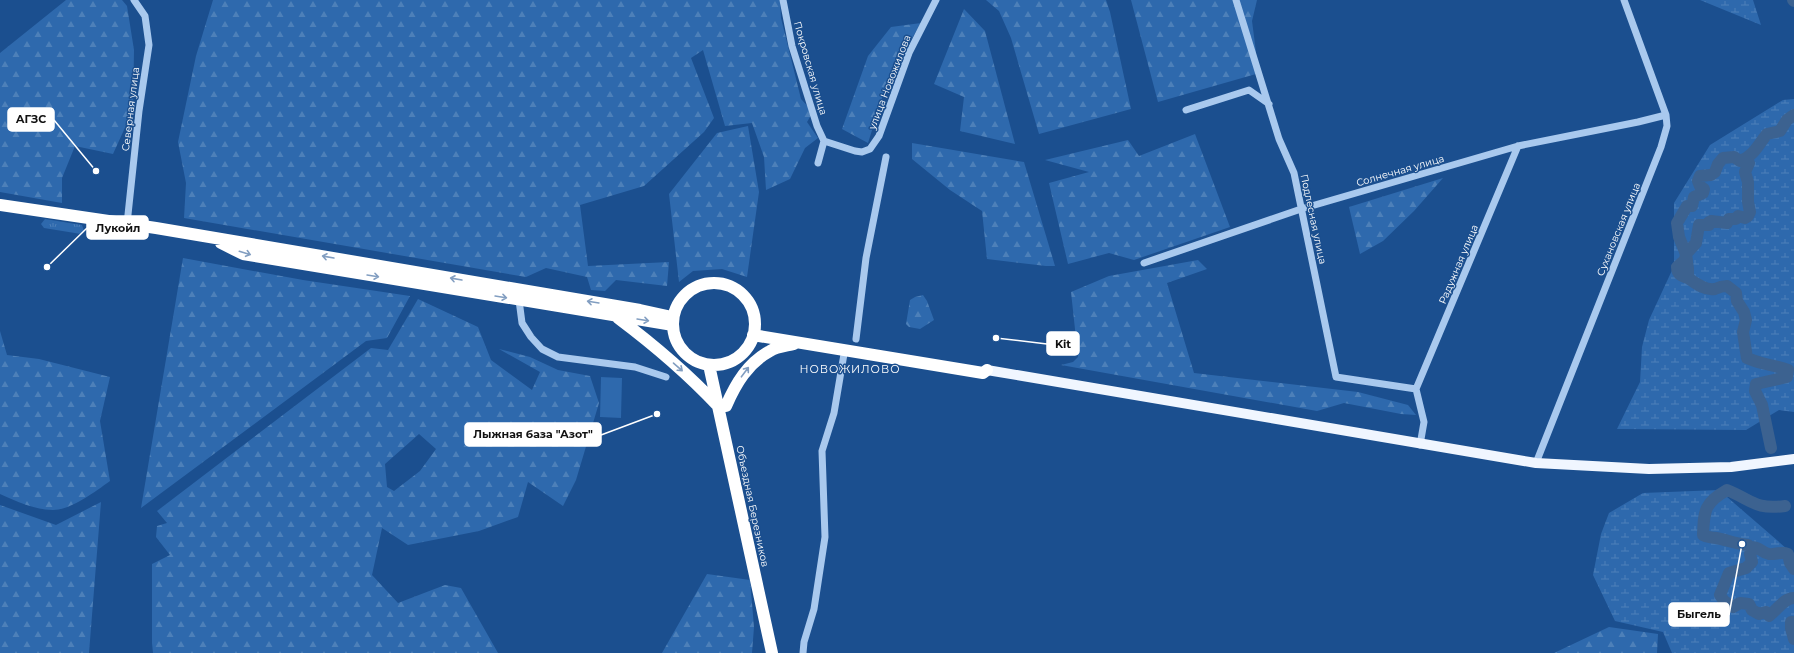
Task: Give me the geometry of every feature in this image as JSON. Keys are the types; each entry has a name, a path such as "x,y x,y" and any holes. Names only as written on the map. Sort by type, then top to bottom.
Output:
{"highway":[{"path":"0,205 209,237 672,321"},
{"path":"209,237 244,254 616,316 672,321"},
{"path":"703,284 723,284 735,289 745,298 754,316 754,332 750,342 742,353 731,361 714,365 692,359 682,350 675,338 672,321 681,300 690,290 703,284"},
{"path":"616,316 654,345 723,406 735,385 750,366 770,350 798,342"},
{"path":"754,332 798,342 983,373 986,370"},
{"path":"754,332 986,370"},
{"name":"Объездная Березников","path":"714,365 750,531 779,653"},
{"name":"Объездная Березников","path":"723,406 772,653"}],"main road":[{"path":"986,370 1420,445 1536,463 1649,469 1731,467 1794,459"}],"street":[{"name":"Северная улица","path":"127,224 139,111 149,45 146,16 134,0"},
{"name":"Покровская улица","path":"783,0 792,46 817,126 824,140"},
{"name":"улица Новожилова","path":"824,140 855,151 862,152 870,149 879,136 909,53 936,0"},
{"name":"Подлесная улица","path":"1236,0 1279,139 1294,173 1336,377 1416,389"},
{"name":"Сухановская улица","path":"1536,463 1662,147 1666,126 1666,115 1624,0"},
{"path":"1186,110 1249,90 1269,104"},
{"name":"Солнечная улица","path":"1144,263 1301,209 1518,146 1666,115"},
{"path":"818,163 824,140"},
{"name":"Радужная улица","path":"1416,389 1518,146"},
{"path":"856,339 866,258 886,157"},
{"path":"519,300 522,323 531,337 542,349 558,357 635,367 666,377"},
{"path":"803,653 804,642 814,609 825,537 822,451 834,413 844,354"},
{"path":"1416,389 1424,422 1420,445"}],"green space":[{"path":"66,0 122,0 127,6 134,50 133,110 113,154 75,146 62,178 62,203 0,192 0,53"},
{"path":"213,0 780,0 781,18 801,99 813,112 807,122 818,138 805,148 790,179 766,190 764,157 752,123 725,126 703,50 691,58 714,118 704,132 644,186 580,205 588,266 669,262 667,286 616,280 605,291 591,290 587,277 546,268 526,277 184,218 186,183 178,142 196,56"},
{"path":"986,0 1106,0 1110,12 1131,109 1039,134 1011,38 999,11"},
{"path":"1131,0 1257,0 1252,21 1256,52 1256,74 1158,102"},
{"path":"1700,0 1753,0 1761,25"},
{"path":"964,9 985,31 1015,144 960,131 964,97 934,84"},
{"path":"921,23 888,79 868,143 842,129 868,56 891,27"},
{"path":"1794,99 1794,412 1779,410 1746,430 1617,429 1640,382 1642,347 1649,320 1674,266 1674,203 1710,145 1783,100"},
{"path":"748,126 759,192 747,277 722,269 693,271 679,282 669,194 717,133"},
{"path":"1195,134 1230,227 1134,260 1109,253 1068,264 1049,183 1089,172 1045,160 1128,140 1139,156"},
{"path":"912,143 1024,162 1055,266 987,259 982,211 950,190 912,159"},
{"path":"1443,178 1414,211 1383,241 1360,254 1349,207"},
{"path":"45,219 82,225 84,231 81,234 44,228 41,224"},
{"path":"183,258 303,280 410,296 387,338 366,341 141,508"},
{"path":"1198,260 1207,269 1167,283 1194,373 1358,392 1408,405 1416,415 1401,414 1344,403 1317,411 1061,365 1073,362 1078,357 1071,292 1109,276"},
{"path":"923,295 927,301 934,320 920,329 909,327 906,324 910,300"},
{"path":"418,299 478,327 491,360 532,390 540,372 499,349 530,357 558,370 590,376 599,403 576,480 563,506 528,482 518,517 479,531 408,545 382,528 372,575 398,603 445,585 461,588 498,653 153,653 152,564 170,555 156,537 157,526 167,523 157,511 371,348 388,350","holes":["419,434 436,449 420,471 394,491 387,487 385,464"]},
{"path":"0,331 7,355 39,359 110,377 100,421 110,481 98,490 68,507 46,510 26,505 0,494"},
{"path":"601,377 622,378 621,418 600,417"},
{"path":"1719,490 1794,555 1794,653 1672,653 1663,632 1615,621 1593,575 1601,534 1609,513 1643,493"},
{"path":"101,502 89,653 0,653 0,505 56,525"},
{"path":"707,574 750,580 754,627 752,653 662,653"},
{"path":"1609,627 1658,634 1657,653 1554,653"}],"waterway":[{"path":"1771,448 1762,405 1755,391 1756,384 1787,377 1788,370 1747,358 1743,332 1746,320 1744,312 1737,301 1736,293 1727,286 1722,286 1715,289 1704,288 1688,278 1686,254 1679,237 1677,223 1687,206 1692,206 1694,197 1703,193 1704,189 1700,186 1698,181 1700,176 1711,175 1715,172 1718,164 1723,158 1734,157 1740,161 1745,159 1755,150 1767,134 1780,131 1787,120 1794,115"},
{"path":"1688,278 1680,274 1677,267 1685,260 1686,254 1696,243 1699,225 1709,225 1709,222 1711,221 1727,223 1729,219 1736,219 1738,216 1745,218 1750,212 1748,202 1748,182 1745,172 1749,163 1746,159"},
{"path":"1785,506 1767,507 1754,503 1727,490 1714,499 1707,508 1704,520 1703,535 1748,545 1751,551 1750,554 1752,562 1746,568 1729,573 1720,595 1724,601 1733,607 1740,603 1749,604 1752,610 1759,614 1766,612 1769,616 1784,602 1794,598"},
{"path":"1750,547 1769,554 1788,554 1790,563 1794,569"},
{"path":"1794,622 1791,622 1794,639"}],"place":[{"name":"АГЗС","path":"96,171"},
{"name":"Лукойл","path":"47,267"},
{"name":"Kit","path":"996,338"},
{"name":"Лыжная база \"Азот\"","path":"657,414"},
{"name":"Быгель","path":"1742,544"}],"district":[{"name":"НОВОЖИЛОВО","path":"850,369"}]}
